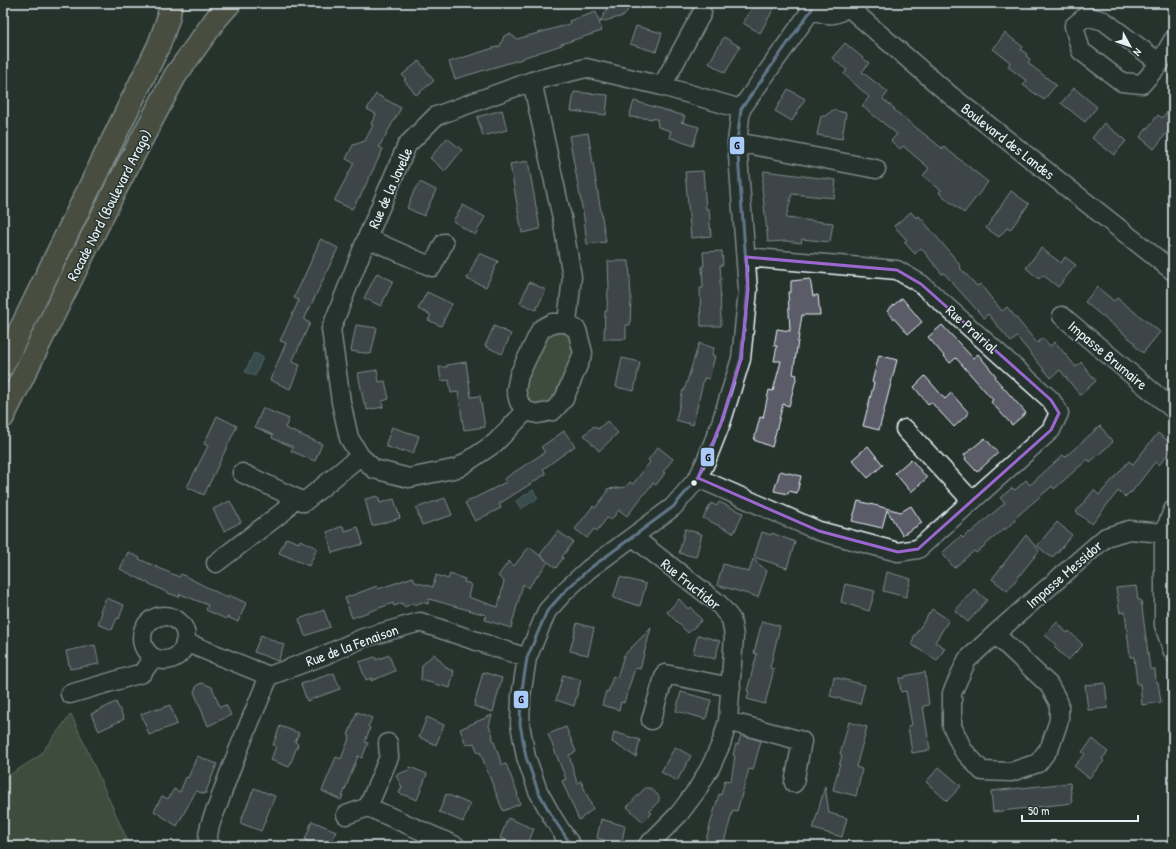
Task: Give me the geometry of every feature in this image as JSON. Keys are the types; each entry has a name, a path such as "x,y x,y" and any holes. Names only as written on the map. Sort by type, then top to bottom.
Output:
{"main road":[{"name":"Rocade Nord (Boulevard Arago)","path":"3,365 159,44 168,19 171,3"},
{"name":"Rocade Nord (Boulevard Arago)","path":"3,417 115,190 175,76 216,19 230,3"}],"street":[{"path":"572,846 553,818 538,791 526,757 520,724 521,696 527,658 547,611 566,590 589,569 673,507 698,478 721,423 741,359 748,290 737,142 741,109 810,6 819,13 826,15 841,11 848,4"},
{"name":"Boulevard des Landes","path":"848,4 950,95 1173,271"},
{"path":"662,86 702,13"},
{"path":"1160,63 1104,21 1086,16 1074,26 1081,51 1122,82 1142,84 1160,63 1173,40"},
{"name":"Rue de la Javelle","path":"526,411 495,443 458,468 409,478 374,469 360,456 349,438 342,409 331,329 407,145 436,116 532,81 586,68 662,86 741,109"},
{"path":"532,81 562,218 572,277 567,323"},
{"path":"737,142 876,169"},
{"path":"368,238 432,267 444,243"},
{"name":"Rue Prairial","path":"698,478 819,531 898,552 918,549 1051,430 1059,413 1051,400 922,284 897,270 746,257"},
{"name":"Impasse Brumaire","path":"1062,316 1173,409"},
{"path":"552,323 567,323 577,330 583,353 564,399 553,411 538,414 526,411 519,402 516,390 519,375 541,329 552,323"},
{"path":"905,429 971,500"},
{"path":"242,473 304,502 360,456"},
{"path":"216,563 284,511 294,497"},
{"path":"1173,510 1164,533 1164,626 1173,652"},
{"name":"Impasse Messidor","path":"995,634 1049,685 1059,702 1059,720 1050,747 1038,763 1011,772 982,771 963,750 952,726 952,693 967,660 995,634 1106,537 1129,530 1164,533"},
{"name":"Rue Fructidor","path":"633,537 718,603 731,619 734,636 732,687 728,721 721,744 711,766 697,790 679,814 647,846"},
{"path":"159,617 173,619 184,629 186,636 183,649 173,658 160,660 154,658 144,647 142,639 146,625 159,617"},
{"name":"Rue de la Fenaison","path":"269,676 363,638 420,622 527,658"},
{"path":"185,642 269,676 230,770 209,828 207,841 209,846"},
{"path":"70,694 142,673 154,658"},
{"path":"651,720 665,674 732,687"},
{"path":"728,721 802,741 794,783"},
{"path":"368,808 388,757 388,744"},
{"path":"346,815 368,808 456,846"}],"highlighted area":[{"path":"746,257 897,270 921,284 1051,400 1059,413 1051,430 918,549 898,552 819,531 698,478 721,423 741,359 748,290"}],"green space":[{"path":"566,329 580,351 557,399 544,408 532,405 525,395 522,381 544,334"},
{"path":"71,714 130,846 3,846 3,779 39,756"}],"water":[{"path":"254,353 263,357 255,376 245,372"},
{"path":"533,490 538,498 521,509 516,501"}],"building":[{"path":"610,3 632,3 624,16 600,22"},
{"path":"755,3 777,3 760,33 743,23"},
{"path":"596,12 602,31 561,44 562,45 522,59 455,79 449,62 500,46 504,36 510,34 517,39 570,24 569,21"},
{"path":"636,26 662,33 656,52 630,44"},
{"path":"1005,33 1023,47 1021,50 1027,54 1026,56 1030,59 1028,63 1056,85 1044,100 1023,85 1027,81 1008,67 1010,62 993,49"},
{"path":"724,37 740,47 725,73 709,63"},
{"path":"845,43 869,63 862,72 888,92 883,99 895,109 894,110 988,182 964,213 939,193 941,190 923,176 929,168 903,146 900,149 891,141 897,134 862,106 869,97 844,74 847,70 832,58"},
{"path":"419,61 434,81 416,95 404,80 406,79 402,75"},
{"path":"1074,88 1097,107 1085,122 1061,103"},
{"path":"788,89 805,99 792,121 775,111"},
{"path":"574,92 608,95 606,115 571,111"},
{"path":"376,94 401,108 379,147 383,149 360,197 352,209 334,201 354,163 346,159 353,145 365,141 373,125 371,124 376,114 367,109"},
{"path":"634,101 685,116 683,122 681,122 699,127 693,146 669,137 671,131 658,127 657,119 629,117"},
{"path":"1173,105 1173,125 1154,149 1140,137 1158,115 1162,118"},
{"path":"502,110 507,130 483,136 477,117"},
{"path":"833,110 846,113 842,139 817,135 821,116 825,116"},
{"path":"1104,123 1126,141 1114,155 1092,138"},
{"path":"588,133 606,242 587,244 584,218 569,136"},
{"path":"447,138 462,150 445,171 430,158"},
{"path":"528,161 540,229 522,233 510,164"},
{"path":"703,171 706,209 709,209 711,236 691,238 685,172"},
{"path":"764,171 836,180 834,198 792,194 786,218 833,223 830,242 802,239 801,243 786,241 768,242 762,187"},
{"path":"420,182 436,190 424,216 407,208 414,191"},
{"path":"1011,191 1029,204 1010,230 1007,228 999,237 986,228"},
{"path":"463,205 485,217 475,235 453,221"},
{"path":"911,212 916,218 919,216 957,261 961,267 960,268 977,286 980,284 1002,311 1007,307 1037,343 1043,338 1050,346 1055,342 1076,367 1081,362 1096,381 1080,395 1060,370 1051,378 1017,337 1011,342 988,314 984,318 944,273 942,274 921,248 915,254 904,242 907,240 894,226"},
{"path":"321,239 338,248 304,320 310,323 292,362 300,365 290,389 270,380 286,343 280,341 299,300 294,298"},
{"path":"1041,248 1061,263 1065,257 1076,265 1058,287 1043,275 1039,279 1026,268"},
{"path":"722,251 723,265 720,265 721,326 701,326 700,288 703,288 703,252"},
{"path":"479,253 498,261 486,287 467,279"},
{"path":"608,261 629,261 631,298 630,325 626,325 626,339 604,339 605,311 607,311 609,289"},
{"path":"377,273 393,281 381,306 364,298"},
{"path":"810,279 813,296 818,295 820,315 802,315 793,374 797,375 789,406 783,404 772,447 754,440 760,417 763,418 769,390 773,391 781,361 774,361 777,346 774,346 777,329 790,331 788,292 791,292 791,281"},
{"path":"529,282 546,290 536,310 520,303"},
{"path":"1097,287 1114,301 1117,298 1160,332 1143,353 1134,345 1135,343 1085,302"},
{"path":"427,292 452,304 441,326 428,320 431,315 418,309"},
{"path":"902,298 922,322 908,334 887,311"},
{"path":"356,325 377,328 371,354 351,351"},
{"path":"942,325 973,358 978,354 996,376 995,378 1026,413 1012,425 991,402 993,400 956,358 950,363 928,337"},
{"path":"494,326 511,334 502,354 485,346"},
{"path":"699,343 714,348 712,355 715,356 709,379 704,378 693,425 676,420 683,390 684,391"},
{"path":"879,355 897,360 879,430 863,426 874,383 872,382"},
{"path":"622,358 640,362 634,391 616,387"},
{"path":"466,362 471,397 480,396 485,427 464,430 458,392 451,393 449,380 441,381 439,367 447,367 447,365"},
{"path":"377,370 379,382 385,381 389,399 382,401 383,407 367,410 366,404 364,404 358,373"},
{"path":"925,376 945,399 951,393 969,413 954,427 931,402 928,404 914,387"},
{"path":"263,408 289,419 285,428 322,444 315,461 291,451 293,447 272,438 273,435 255,427"},
{"path":"217,416 237,426 204,495 187,487 208,446 204,444"},
{"path":"607,421 618,433 599,451 584,435 594,426 598,429"},
{"path":"1100,426 1113,442 1090,462 1088,459 1054,489 1052,486 1014,519 1015,521 1006,529 1004,529 976,553 974,551 954,568 942,553 961,536 963,538 969,532 970,533 1005,503 1000,498 1012,488 1015,490 1026,480 1030,485 1063,455 1065,457"},
{"path":"392,427 419,436 413,454 385,446"},
{"path":"564,431 575,446 543,469 546,474 499,504 501,508 475,521 465,503 506,482 504,479 545,452 541,447"},
{"path":"1158,433 1173,445 1173,448 1159,465 1155,462 1131,493 1130,492 1125,497 1118,491 1092,524 1076,512 1094,490 1099,495 1129,461 1133,464"},
{"path":"985,438 998,453 977,472 965,459 966,458 964,455"},
{"path":"868,446 883,465 868,478 852,460"},
{"path":"658,447 673,459 663,472 665,473 656,485 653,483 627,516 619,510 611,520 607,518 597,531 594,529 587,538 575,529 593,506 595,508 607,493 607,489 626,487 630,482 633,484 650,462 648,460"},
{"path":"911,459 927,478 911,492 895,473"},
{"path":"780,471 801,476 797,493 789,491 788,494 774,491"},
{"path":"378,496 380,503 394,499 400,518 372,526 365,499"},
{"path":"445,498 452,515 422,525 416,508"},
{"path":"230,501 241,522 224,531 213,509"},
{"path":"858,501 901,512 911,506 922,523 902,535 887,510 882,528 852,521"},
{"path":"719,502 743,513 734,533 703,518 711,503 717,506"},
{"path":"1057,522 1072,535 1052,558 1037,546"},
{"path":"343,526 345,531 358,527 363,544 332,553 327,532"},
{"path":"685,529 702,534 696,557 679,553"},
{"path":"558,531 573,542 556,568 548,562 528,588 523,584 511,628 485,620 486,615 429,599 428,604 422,602 415,605 414,603 404,607 402,603 394,606 393,603 352,618 345,598 377,586 378,589 413,577 415,582 433,587 436,575 448,579 450,574 465,579 464,582 471,584 468,597 498,607 504,581 498,576 509,561 514,566 529,547 547,561 540,555"},
{"path":"762,532 771,535 772,533 795,542 787,568 754,557"},
{"path":"1026,535 1039,551 1007,591 992,579"},
{"path":"286,538 299,543 300,540 317,548 309,566 279,553"},
{"path":"128,552 140,558 139,559 179,577 181,574 228,598 229,595 246,603 238,622 227,617 226,619 206,610 208,605 180,594 179,597 168,593 120,569"},
{"path":"753,559 767,571 758,597 717,585 723,564 749,572"},
{"path":"887,572 911,579 906,597 883,591"},
{"path":"620,577 646,584 640,606 613,598"},
{"path":"845,584 875,591 869,611 841,602"},
{"path":"1136,586 1138,600 1141,600 1150,669 1155,669 1156,682 1158,682 1161,702 1142,705 1140,684 1137,684 1134,657 1130,657 1125,612 1120,613 1116,588"},
{"path":"974,589 987,600 968,622 955,611"},
{"path":"106,598 124,605 119,619 117,618 112,630 98,624 102,612 100,611"},
{"path":"679,599 688,609 690,607 702,620 688,633 667,612"},
{"path":"932,609 949,620 935,642 945,648 937,661 911,644 914,639 913,638"},
{"path":"324,610 330,627 305,636 299,619"},
{"path":"762,621 780,626 770,668 774,669 765,704 747,699 749,692 747,691 757,654 754,653"},
{"path":"1057,622 1067,633 1069,631 1083,645 1068,660 1054,647 1056,645 1045,635"},
{"path":"577,623 594,628 588,655 570,651"},
{"path":"651,628 640,669 635,668 624,703 621,702 619,710 602,705 606,691 608,692 613,676 617,678 624,655"},
{"path":"261,635 284,645 278,661 254,652"},
{"path":"698,635 720,641 715,659 693,653"},
{"path":"95,645 99,664 70,669 66,651"},
{"path":"434,654 448,669 454,671 450,688 421,680 422,665"},
{"path":"389,655 395,671 371,681 372,678 366,680 359,662 375,657 376,660"},
{"path":"483,672 502,678 493,712 474,706"},
{"path":"925,672 929,705 923,706 930,750 912,753 908,726 912,725 906,691 901,692 899,678 905,678 905,676"},
{"path":"334,673 340,689 307,701 301,684"},
{"path":"563,675 581,680 574,706 556,700"},
{"path":"834,677 865,685 860,704 830,696"},
{"path":"202,683 212,687 220,707 226,705 231,715 208,726 194,692 197,685"},
{"path":"1105,683 1108,708 1088,710 1085,685"},
{"path":"681,692 711,700 706,719 676,711"},
{"path":"116,702 124,719 99,731 91,714"},
{"path":"170,705 177,724 149,735 141,714"},
{"path":"357,712 372,718 368,727 370,728 365,742 368,743 362,758 358,756 341,800 322,791 336,757 341,759"},
{"path":"492,715 489,726 493,735 492,736 502,765 506,764 518,794 520,804 503,811 480,752 478,753 474,743 466,745 460,729"},
{"path":"427,717 444,725 436,745 419,737"},
{"path":"849,722 867,727 856,767 862,769 856,796 833,790 842,755 840,754"},
{"path":"280,726 299,733 295,742 298,744 289,767 271,760 276,746 273,745"},
{"path":"566,727 576,752 569,755 577,783 581,781 593,809 579,820 562,781 566,779 548,734"},
{"path":"614,732 640,740 636,757 612,742"},
{"path":"741,735 761,741 753,770 749,769 737,811 733,810 723,846 704,846 719,794 721,795 725,780 731,781 735,756 733,755 736,744 738,745"},
{"path":"1093,739 1108,752 1102,759 1104,761 1089,778 1074,766 1085,754 1082,752"},
{"path":"675,747 691,756 677,781 661,772"},
{"path":"197,756 217,764 205,794 196,791 177,826 154,811 162,796 168,799 174,789 180,792 186,777 188,778"},
{"path":"410,767 427,774 417,800 399,793 402,787 396,775 409,770"},
{"path":"939,767 961,786 947,801 926,782"},
{"path":"1070,783 1072,803 993,812 991,791"},
{"path":"825,786 829,813 847,818 842,837 813,829"},
{"path":"254,788 275,796 261,831 240,823"},
{"path":"645,788 650,788 659,796 659,801 649,811 652,813 643,822 627,807"},
{"path":"446,794 470,804 463,822 439,812"},
{"path":"508,818 534,829 527,846 521,846 500,838"},
{"path":"601,819 625,826 621,846 597,838"},
{"path":"312,821 336,831 330,846 319,846 305,840"}],"transit line":[{"name":"G","path":"572,846 553,818 538,791 526,757 520,724 521,696 527,658 547,611 566,590 589,569 673,507 698,478 706,461 721,423 741,359 748,290 737,142 741,109 812,9"}]}
